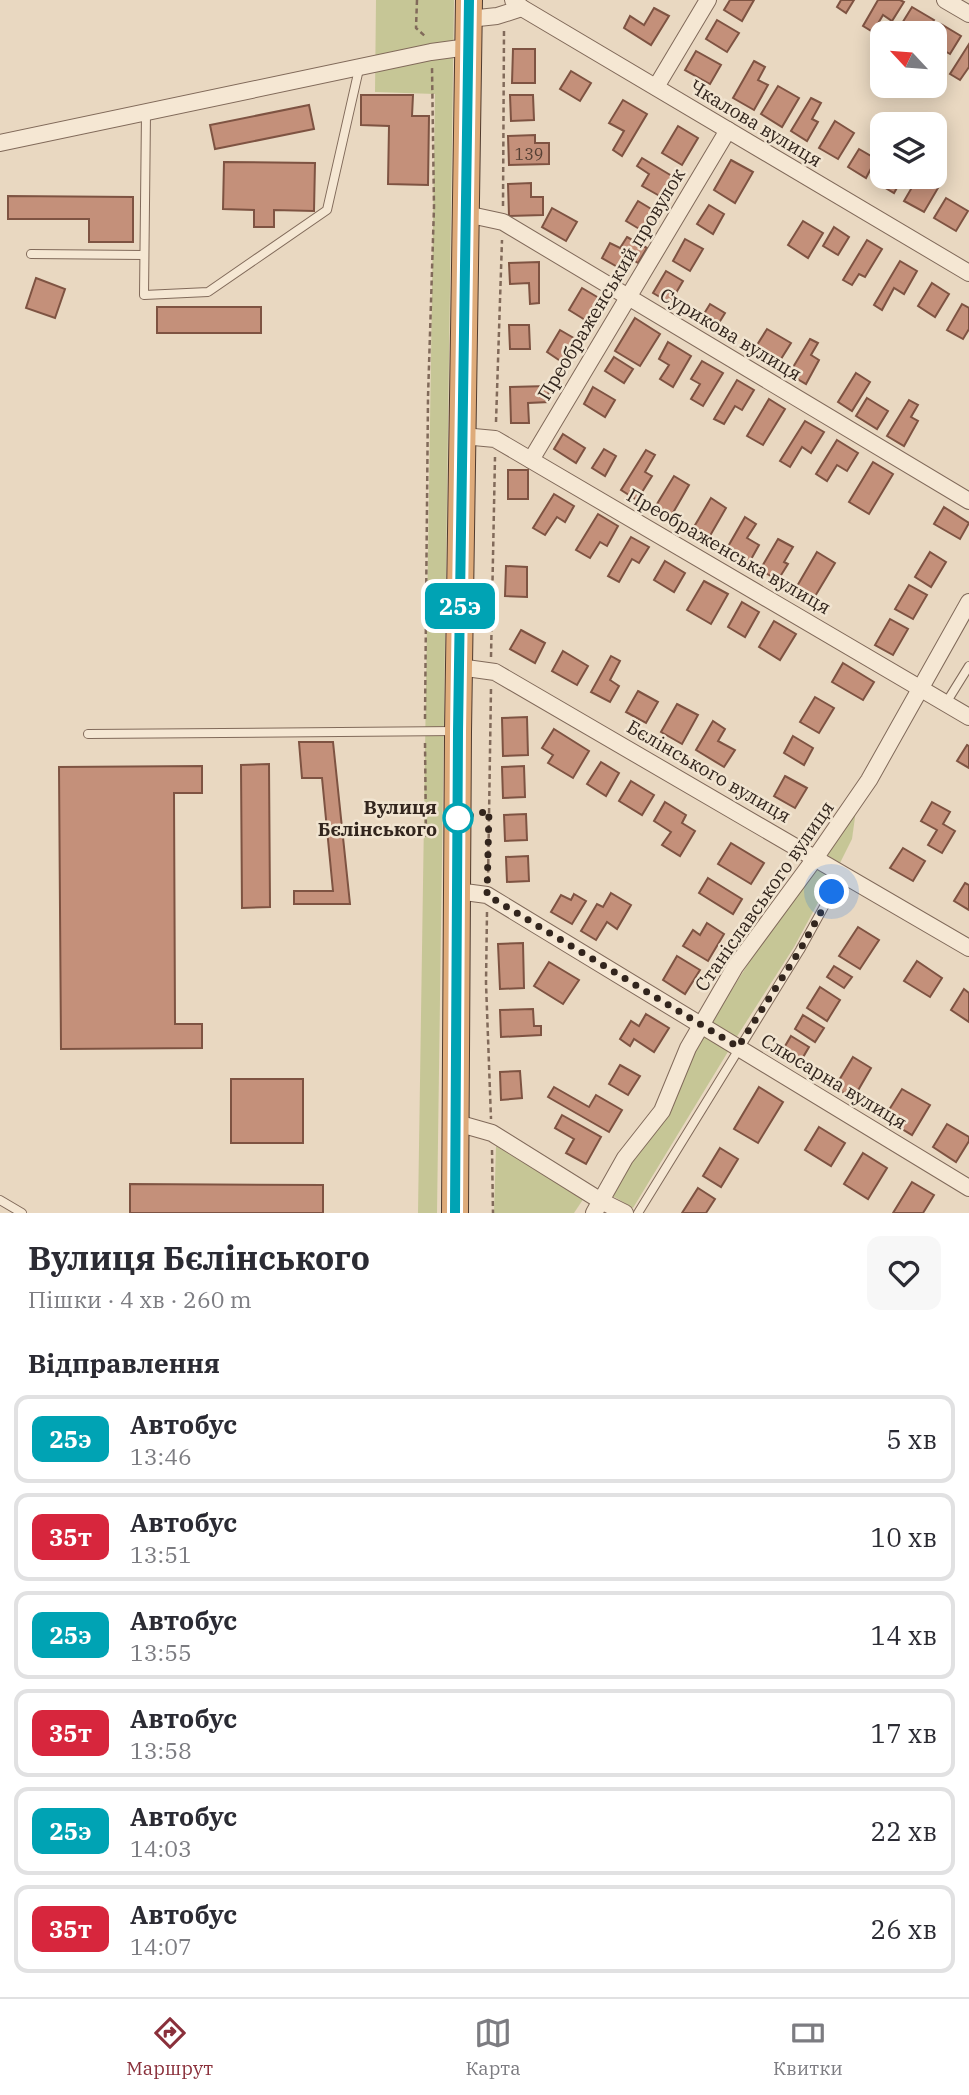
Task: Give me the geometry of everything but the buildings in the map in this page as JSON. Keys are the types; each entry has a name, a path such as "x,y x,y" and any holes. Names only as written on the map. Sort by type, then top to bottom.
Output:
{"highway":[{"path":"455,1213 458,732 469,9"}],"street":[{"path":"656,88 708,0"},
{"path":"945,0 969,14"},
{"name":"Чкалова вулиця","path":"469,9 504,15 518,4 969,274"},
{"path":"0,143 431,52 468,47"},
{"name":"Преображенський провулок","path":"531,460 728,130"},
{"name":"Сурикова вулиця","path":"466,215 503,222 969,501"},
{"name":"Преображенська вулиця","path":"463,436 495,439 969,717"},
{"name":"Станіславського вулиця","path":"598,1207 625,1158 662,1111 680,1066 735,967 816,858 869,780 969,602"},
{"name":"Бєлінського вулиця","path":"459,667 491,671 843,872 969,948"},
{"name":"Слюсарна вулиця","path":"457,891 487,895 969,1188"},
{"path":"457,1123 492,1133 598,1207 625,1213"}],"lane":[{"path":"146,113 144,295 208,292 327,210 359,69"},
{"path":"31,254 144,255"},
{"path":"946,703 969,666"},
{"path":"88,734 458,732"},
{"path":"638,1213 800,950 843,872"},
{"path":"0,1200 22,1213"}],"path":[{"path":"417,0 416,28 429,40"},
{"path":"493,1213 486,983 495,439 503,222 504,15"},
{"path":"426,837 428,397 434,207 432,66"}],"green space":[{"path":"376,0 454,0 437,1213 418,1213 435,94 375,92"},
{"path":"860,781 852,839 840,863 819,850"},
{"path":"812,862 833,875 794,947 736,1038 711,1023"},
{"path":"704,1035 729,1050 633,1208 606,1192"},
{"path":"496,1146 584,1198 574,1213 494,1213"}],"bus line":[{"name":"25э","path":"455,1213 458,732 469,0"}],"place":[{"name":"Вулиця Бєлінського","path":"458,818"}],"route":[{"path":"458,818 489,811 487,895 738,1047 800,950 832,892"}]}
